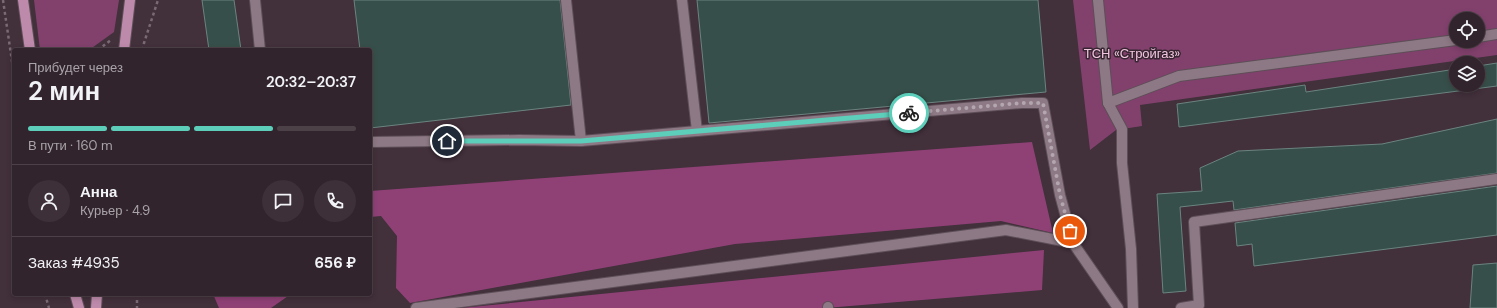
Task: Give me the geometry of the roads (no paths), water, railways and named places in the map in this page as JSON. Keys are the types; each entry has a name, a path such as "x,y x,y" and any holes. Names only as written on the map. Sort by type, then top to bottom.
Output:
{"main road":[{"path":"23,0 30,48"},
{"path":"124,48 130,0"},
{"path":"76,296 79,308"},
{"path":"96,308 97,296"}],"street":[{"path":"255,0 260,48"},
{"path":"566,0 581,141"},
{"path":"682,0 697,131"},
{"path":"1098,0 1108,103 1122,129 1122,163 1131,249 1133,308"},
{"path":"1485,36 1497,34"},
{"path":"1108,103 1179,76 1449,41"},
{"path":"372,142 519,140 581,141 1022,103 1043,103 1060,195 1073,242 1118,308"},
{"path":"1181,308 1199,305 1194,222 1497,180"},
{"path":"416,308 1006,230 1073,242"}],"park label":[{"name":"ТСН «Стройгаз»","path":"1132,53"}]}
